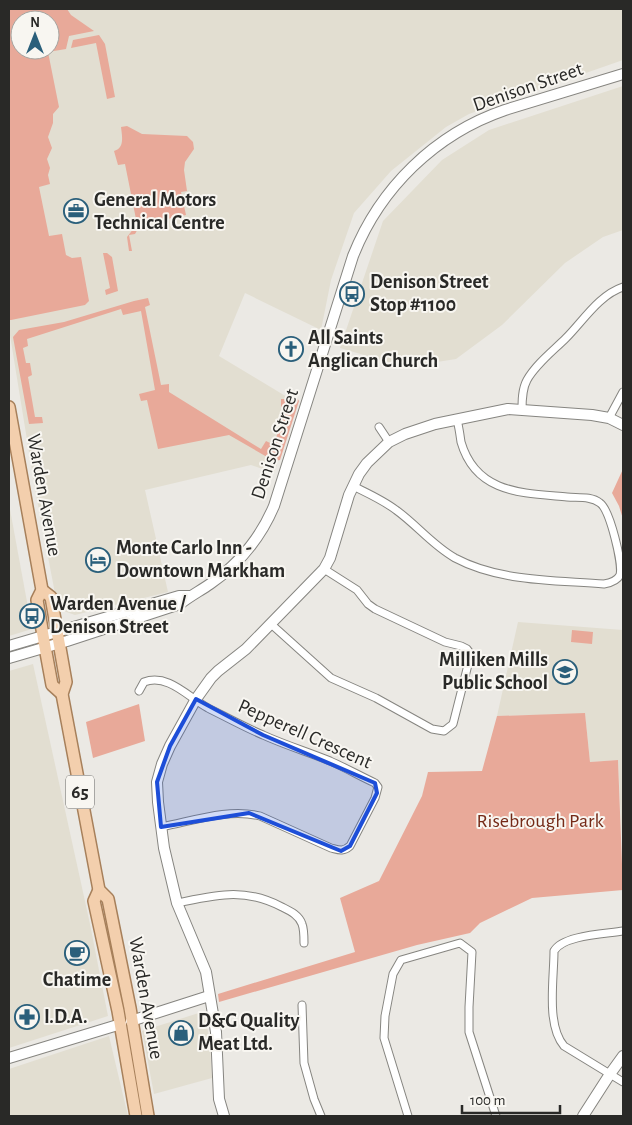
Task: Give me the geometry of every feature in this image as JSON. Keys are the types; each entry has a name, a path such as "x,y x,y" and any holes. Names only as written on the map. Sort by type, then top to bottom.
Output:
{"main road":[{"name":"Warden Avenue","path":"9,407 42,590 37,600 52,685 62,694"},
{"name":"Warden Avenue","path":"42,590 51,597 66,682 62,694 99,890 108,899 130,1008 126,1022 136,1116"},
{"name":"Warden Avenue","path":"126,1022 148,1116"}],"street":[{"name":"Denison Street","path":"9,646 58,638 180,604 241,559 260,535 268,521 280,489 355,251 368,223 400,180 415,163 433,150 465,128 490,116 623,74"},
{"path":"522,410 524,387 533,372 576,329 597,304 623,287"},
{"path":"608,418 623,392"},
{"path":"224,1116 218,1100 218,1048 203,964 177,903 161,827 157,782 170,746 196,700 218,671 246,649 324,569 330,558 353,486 368,463 388,442 416,429 499,410 592,415 608,418 623,425"},
{"path":"353,486 374,496 396,510 430,540 454,557 472,566 494,573 527,578 604,584 611,583 617,579 620,574 619,559 608,514 601,503 585,498 531,493 495,486 478,472 468,458 462,443 457,420"},
{"path":"378,427 388,442"},
{"path":"271,624 331,678 376,698 432,728 444,731 453,724 470,657 467,649 445,642 375,609 368,604 357,590 324,569"},
{"name":"Denison Street","path":"58,638 179,596 190,596"},
{"name":"Denison Street","path":"9,658 44,641"},
{"path":"139,691 144,682 151,679 159,679 168,682 196,700"},
{"name":"Pepperell Crescent","path":"161,827 228,814 248,813 260,816 341,851 346,850 350,846 377,793 378,787 375,783 331,761 263,735 206,707 196,700"},
{"path":"177,903 233,893 263,900 278,905 297,916 302,925 304,943"},
{"path":"623,931 591,936 557,946 554,951 553,1022 557,1038 564,1046 623,1082"},
{"path":"408,1116 384,1038 385,1016 393,974 401,960 460,943 472,952 469,1032 496,1116"},
{"path":"9,1058 209,996"},
{"path":"302,1005 304,1063 321,1116"},
{"path":"583,1116 623,1056"}],"highlighted area":[{"path":"196,699 263,735 375,783 377,793 350,846 341,851 249,813 161,827 157,782 170,746"}],"shaded area":[{"path":"9,9 623,9 623,60 469,114 446,127 391,171 354,213 331,280 321,330 245,293 219,356 297,403 274,473 251,465 145,490 168,592 75,615 58,609 35,489 9,329"},
{"path":"623,86 623,230 603,237 565,263 502,325 456,359 405,367 340,348 383,221 442,160 489,130"},
{"path":"9,504 32,629 9,636"},
{"name":"Milliken Mills Public School","path":"518,622 623,630 623,861 618,760 590,762 585,714 497,716"},
{"path":"33,664 90,924 108,1016 9,1048 9,671"},
{"path":"205,1011 212,1078 154,1094 142,1031"},
{"path":"109,1036 128,1116 9,1116 9,1069"}],"green space":[{"path":"9,9 67,9 71,15 94,31 69,36 66,49 60,50 60,10 10,10 10,60 50,60 59,107 53,114 53,123 48,137 52,148 47,159 50,168 48,175 50,184 39,187 49,236 62,234 66,255 72,258 81,257 89,301 85,305 9,320"},
{"path":"99,35 105,44 115,97 107,99 96,43 71,48 73,40"},
{"path":"127,126 142,134 187,136 193,142 194,149 185,162 184,170 187,191 181,192 186,215 140,225 135,234 129,235 132,251 129,251 127,237 134,228 136,219 125,164 118,165 114,151 121,144 121,127"},
{"path":"103,253 107,253 112,257 118,291 106,295 105,290 110,288"},
{"path":"148,298 150,305 145,307 161,385 169,384 169,392 261,449 266,441 274,445 285,408 281,407 281,399 289,399 292,393 294,393 299,401 280,460 274,461 229,435 158,449 147,400 141,401 139,394 155,390 141,311 123,315 121,309 27,339 28,346 23,348 26,363 30,363 32,375 28,377 35,417 42,417 43,423 29,424 13,337 19,330 64,322"},
{"path":"623,469 623,519 612,493"},
{"path":"572,630 593,632 592,644 571,642"},
{"path":"139,704 145,741 93,758 86,722"},
{"name":"Risebrough Park","path":"585,713 590,762 618,760 623,890 532,898 480,923 470,933 417,945 219,1002 218,994 355,952 340,898 379,881 422,796 428,772 482,771 497,716"}],"place":[{"name":"General Motors Technical Centre","path":"76,211"},
{"name":"Denison Street Stop #1100","path":"352,294"},
{"name":"All Saints Anglican Church","path":"291,349"},
{"name":"Monte Carlo Inn - Downtown Markham","path":"98,560"},
{"name":"Warden Avenue / Denison Street","path":"32,616"},
{"name":"Milliken Mills Public School","path":"565,672"},
{"name":"Chatime","path":"77,953"},
{"name":"I.D.A.","path":"27,1017"},
{"name":"D&G Quality Meat Ltd.","path":"181,1033"}]}
